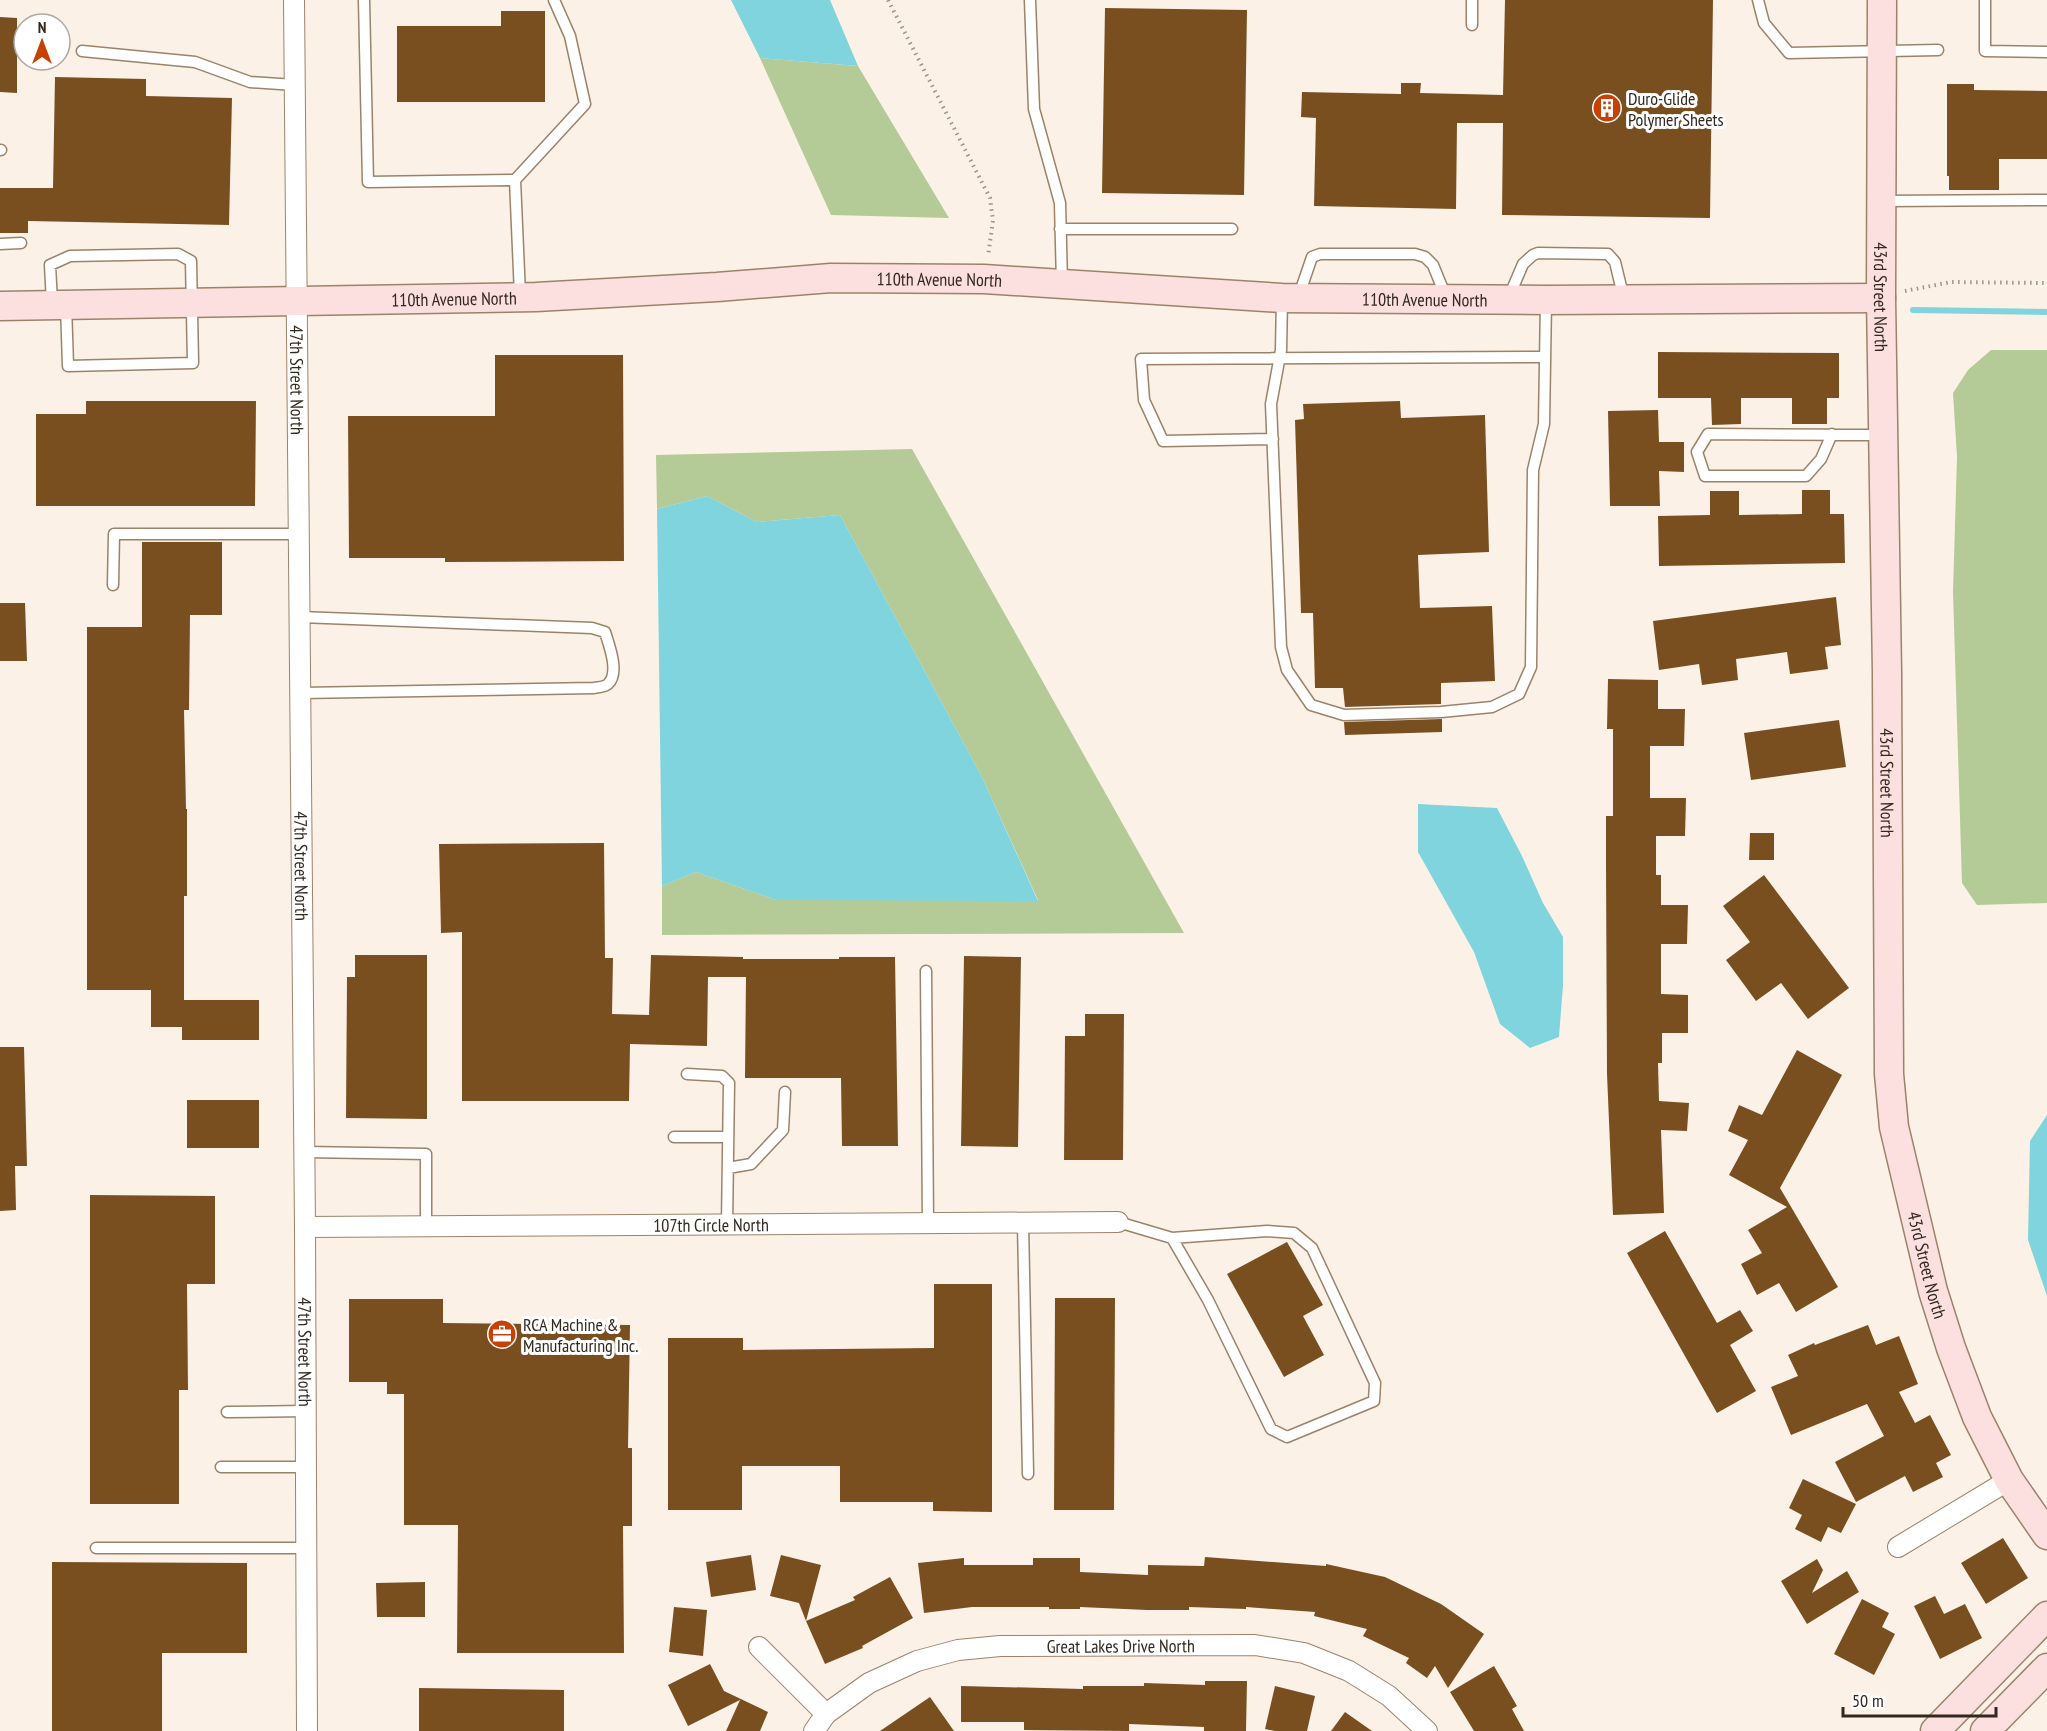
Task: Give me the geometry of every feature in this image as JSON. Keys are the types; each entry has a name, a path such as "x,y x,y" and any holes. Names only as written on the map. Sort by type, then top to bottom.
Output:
{"street":[{"name":"47th Street North","path":"294,0 307,1731"},
{"name":"43rd Street North","path":"1882,0 1881,298 1890,875 1889,1074 1894,1127 1933,1291 1951,1348 1977,1417 2008,1480 2047,1535"},
{"name":"110th Avenue North","path":"0,306 521,297 717,287 831,278 984,279 1290,298 1546,300 1881,298"},
{"name":"107th Circle North","path":"305,1227 1118,1222"},
{"path":"1898,1547 2008,1480"},
{"path":"1935,1731 2047,1616"},
{"name":"Great Lakes Drive North","path":"814,1731 826,1714 869,1683 917,1661 958,1650 1000,1646 1255,1645 1304,1653 1349,1671 1389,1696 1427,1731"},
{"path":"759,1647 826,1714"},
{"path":"1985,1731 2047,1668"}],"lane":[{"path":"364,0 368,182 515,180"},
{"path":"521,297 515,180 585,104 570,36 554,0"},
{"path":"1030,0 1034,109 1060,203 1062,284"},
{"path":"1472,25 1473,0"},
{"path":"1758,0 1764,23 1789,53 1938,50"},
{"path":"1985,0 1985,51 2047,52"},
{"path":"82,51 195,62 250,82 295,85"},
{"path":"1881,201 2047,200"},
{"path":"1060,229 1232,229"},
{"path":"0,244 21,243"},
{"path":"1508,299 1523,264 1538,253 1608,254 1615,262 1624,299"},
{"path":"178,254 191,261 194,363 68,366 59,305 50,266 70,256 178,254"},
{"path":"1446,299 1433,266 1425,257 1415,254 1320,254 1312,257 1290,298 1271,404 1281,647 1287,670 1311,705 1344,716 1441,712 1492,707 1519,694 1531,667 1533,470 1544,424 1546,300"},
{"path":"1273,439 1162,441 1144,400 1141,359 1545,357"},
{"path":"1832,434 1821,459 1806,476 1706,476 1697,452 1708,434 1832,434 1884,435"},
{"path":"112,585 114,534 299,534"},
{"path":"300,617 592,628 605,632 613,664 613,678 607,686 594,688 301,693"},
{"path":"926,971 928,1224"},
{"path":"687,1074 722,1076 729,1083 727,1224"},
{"path":"728,1168 751,1164 783,1130 785,1092"},
{"path":"674,1137 728,1137"},
{"path":"304,1152 426,1154 426,1226"},
{"path":"1118,1222 1172,1238 1267,1231 1294,1233 1312,1248 1375,1383 1374,1401 1287,1437 1271,1429 1208,1300 1172,1238"},
{"path":"1023,1223 1028,1474"},
{"path":"227,1412 306,1411"},
{"path":"221,1467 306,1467"},
{"path":"96,1548 306,1548"}],"path":[{"path":"888,0 990,198 993,221 984,279"},
{"path":"1881,298 1919,287 1951,282 2047,283"}],"green space":[{"path":"760,58 858,66 949,218 831,215"},
{"path":"1991,350 2047,350 2047,903 1977,905 1962,883 1953,592 1957,457 1953,393 1968,370"},
{"path":"912,449 1184,933 662,935 662,886 696,872 776,900 1038,900 982,777 840,515 757,522 707,496 657,509 656,455"}],"water":[{"path":"731,0 830,0 858,66 760,58"},
{"path":"707,496 757,522 840,515 982,777 1038,901 776,900 696,872 662,886 657,509"},
{"path":"1418,804 1497,808 1543,903 1563,937 1563,985 1559,1037 1530,1048 1500,1024 1474,952 1418,852"},
{"path":"2047,1115 2047,1296 2028,1240 2030,1141"}],"building":[{"name":"Duro-Glide Polymer Sheets","path":"1505,0 1713,0 1710,218 1502,215 1503,123 1457,123 1456,209 1314,206 1316,118 1301,117 1302,92 1401,94 1401,83 1421,83 1420,93 1503,95"},
{"path":"1105,8 1247,10 1244,195 1102,193"},
{"path":"501,11 545,11 545,102 397,102 397,26 501,26"},
{"path":"0,17 12,18 12,72 17,72 17,93 0,92"},
{"path":"55,77 146,79 146,96 232,98 229,225 28,221 28,233 0,233 0,188 53,188"},
{"path":"1947,84 1974,84 1974,90 2047,91 2047,159 1999,159 1999,190 1949,190"},
{"path":"1658,352 1839,353 1839,398 1827,398 1827,424 1792,424 1792,398 1741,398 1741,424 1712,425 1711,398 1658,398"},
{"path":"495,355 623,355 624,561 445,562 445,558 349,558 348,416 495,416"},
{"path":"86,401 256,401 255,506 36,506 36,414 86,414"},
{"path":"1400,401 1401,418 1485,415 1489,552 1418,555 1420,608 1492,606 1495,681 1441,683 1441,704 1345,707 1343,688 1315,688 1313,613 1301,613 1295,420 1304,419 1303,404"},
{"path":"1658,410 1659,442 1684,442 1684,472 1659,471 1660,506 1610,506 1608,411"},
{"path":"1802,490 1830,490 1830,514 1844,514 1845,563 1659,566 1658,516 1710,515 1710,491 1739,491 1739,515 1802,514"},
{"path":"142,542 222,542 222,615 190,615 189,710 184,710 187,896 184,896 184,1000 259,1000 259,1040 182,1040 182,1027 151,1027 151,990 87,990 87,627 142,627"},
{"path":"1836,597 1841,645 1825,647 1828,669 1790,674 1787,652 1736,659 1738,680 1702,685 1699,664 1659,670 1653,621"},
{"path":"0,603 25,603 27,661 0,661"},
{"path":"1608,679 1658,680 1658,709 1685,709 1684,746 1650,746 1650,798 1686,798 1685,836 1656,836 1656,875 1661,875 1661,905 1688,905 1687,944 1661,944 1661,994 1688,995 1688,1033 1662,1033 1662,1063 1658,1063 1659,1101 1689,1103 1687,1131 1661,1130 1664,1213 1613,1215 1607,1074 1606,816 1613,816 1613,729 1607,729"},
{"path":"1442,719 1442,732 1345,735 1344,722"},
{"path":"1839,720 1846,767 1751,780 1744,733"},
{"path":"1750,833 1774,833 1774,860 1749,860"},
{"path":"604,843 605,958 613,958 612,1014 649,1015 651,955 743,957 743,959 895,957 898,1146 842,1146 841,1078 745,1078 746,977 708,977 707,1046 630,1044 629,1101 462,1101 462,932 441,933 439,844"},
{"path":"1764,875 1849,988 1808,1019 1781,983 1756,1001 1726,960 1750,942 1723,906"},
{"path":"355,955 427,955 427,1119 346,1118 347,977 355,977"},
{"path":"964,956 1021,957 1018,1147 961,1146"},
{"path":"1085,1014 1124,1014 1123,1160 1064,1160 1065,1036 1085,1036"},
{"path":"0,1047 24,1047 27,1166 15,1166 16,1210 0,1211"},
{"path":"1797,1050 1842,1075 1780,1188 1838,1287 1796,1312 1779,1283 1757,1295 1741,1264 1762,1253 1748,1230 1787,1207 1729,1175 1748,1140 1728,1131 1739,1105 1762,1115"},
{"path":"187,1100 259,1100 259,1148 187,1148"},
{"path":"90,1195 215,1196 215,1284 187,1284 188,1390 179,1390 179,1504 90,1504"},
{"path":"1665,1231 1717,1323 1740,1310 1753,1331 1730,1345 1756,1391 1717,1413 1627,1253"},
{"path":"1287,1242 1323,1305 1303,1316 1324,1355 1284,1377 1227,1274"},
{"path":"934,1284 992,1284 992,1512 933,1511 933,1502 840,1502 840,1466 742,1466 742,1510 668,1510 668,1338 743,1338 743,1350 934,1348"},
{"path":"1055,1298 1115,1298 1114,1510 1054,1510"},
{"path":"349,1299 443,1299 443,1323 630,1325 628,1448 632,1448 632,1526 623,1526 624,1653 457,1653 458,1525 404,1525 404,1394 387,1394 387,1382 349,1382"},
{"path":"1868,1325 1876,1345 1899,1336 1918,1384 1899,1392 1915,1423 1930,1415 1951,1455 1936,1463 1943,1477 1913,1492 1905,1476 1856,1502 1835,1462 1884,1436 1867,1404 1791,1435 1771,1387 1798,1376 1788,1355 1814,1343 1815,1345"},
{"path":"1803,1479 1856,1504 1841,1533 1828,1527 1821,1542 1795,1529 1802,1515 1789,1508"},
{"path":"2003,1538 2028,1578 1986,1604 1961,1563"},
{"path":"751,1555 756,1590 711,1597 706,1562"},
{"path":"781,1555 821,1565 806,1621 799,1603 770,1596"},
{"path":"1205,1557 1326,1566 1326,1564 1385,1577 1441,1604 1484,1634 1448,1688 1435,1666 1427,1678 1406,1663 1409,1658 1363,1636 1367,1629 1314,1616 1315,1612 1246,1607 1246,1609 1189,1607 1189,1610 1147,1610 1080,1607 1080,1609 1049,1609 1049,1607 972,1607 924,1613 918,1563 964,1558 964,1565 1033,1565 1033,1558 1080,1558 1080,1572 1148,1575 1148,1565 1204,1566"},
{"path":"1817,1559 1823,1570 1812,1593 1847,1571 1859,1592 1807,1624 1781,1581"},
{"path":"52,1562 247,1563 247,1653 162,1653 162,1731 52,1731"},
{"path":"890,1577 913,1618 862,1646 863,1648 825,1664 806,1621 855,1600 853,1597"},
{"path":"425,1582 425,1617 377,1617 376,1583"},
{"path":"1935,1596 1944,1614 1965,1604 1982,1638 1940,1659 1914,1606"},
{"path":"1862,1599 1889,1613 1882,1627 1895,1634 1874,1675 1834,1654"},
{"path":"674,1607 707,1610 703,1656 669,1652"},
{"path":"710,1664 724,1691 768,1712 760,1731 726,1731 740,1700 688,1726 668,1685"},
{"path":"1494,1666 1517,1706 1512,1709 1524,1731 1474,1731 1450,1692"},
{"path":"1205,1681 1247,1681 1246,1731 1204,1731 1204,1727 1129,1724 1129,1731 1024,1730 1024,1722 961,1722 961,1686 1083,1689 1083,1686 1144,1686 1144,1683 1205,1685"},
{"path":"1275,1686 1315,1696 1307,1731 1265,1729"},
{"path":"419,1688 564,1690 564,1731 419,1731"},
{"path":"930,1697 954,1731 880,1731"},
{"path":"1345,1712 1372,1731 1331,1731"}],"waterway":[{"path":"1913,310 2047,312"}],"place":[{"name":"Duro-Glide Polymer Sheets","path":"1607,108"},
{"name":"RCA Machine & Manufacturing Inc.","path":"502,1334"}]}
